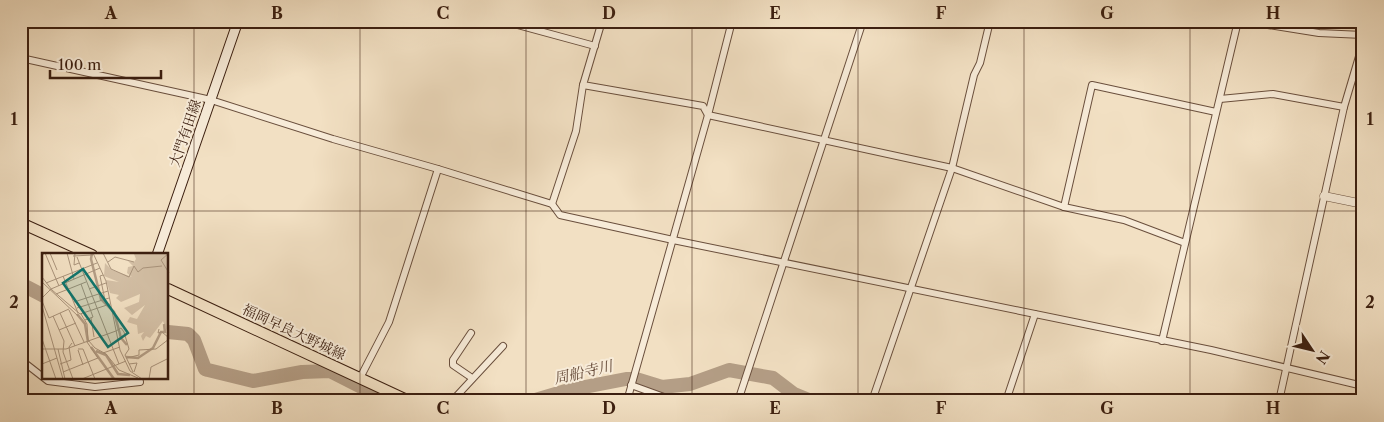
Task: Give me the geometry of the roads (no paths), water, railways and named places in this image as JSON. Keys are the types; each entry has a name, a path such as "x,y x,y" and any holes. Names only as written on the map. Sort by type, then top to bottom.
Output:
{"main road":[{"name":"大門有田線","path":"157,253 238,21"},
{"path":"21,222 90,253"},
{"name":"福岡早良大野城線","path":"169,289 410,401"}],"street":[{"path":"503,21 595,46"},
{"path":"552,204 576,131 583,85 602,21"},
{"path":"627,401 708,115 732,21"},
{"path":"738,401 863,21"},
{"path":"872,401 952,168 974,75 980,62 990,21"},
{"path":"1162,341 1238,21"},
{"path":"1243,21 1319,32 1363,35"},
{"path":"1279,401 1344,106 1363,43"},
{"path":"21,58 211,100 333,139 552,204 560,215 673,240 1211,350 1363,386"},
{"path":"583,85 703,106 708,115 952,168 1064,207 1124,220 1185,243"},
{"path":"1064,207 1092,85 1216,112"},
{"path":"1220,99 1273,94 1344,106"},
{"path":"360,378 389,322 438,169"},
{"path":"1324,196 1363,204"},
{"path":"1006,401 1035,314"},
{"path":"471,333 453,360 453,365 472,378"},
{"path":"452,401 502,346"},
{"path":"21,360 42,376"},
{"path":"47,380 69,385 95,387 140,382 140,380"},
{"path":"631,385 675,401"}],"waterway":[{"name":"周船寺川","path":"21,284 42,295"},
{"name":"周船寺川","path":"169,332 188,334 194,340 205,369 208,370 253,381 302,372 330,371 389,401"},
{"name":"周船寺川","path":"532,401 569,390 626,379 636,379 662,387 690,384 729,370 773,378 794,394 811,401"}]}
